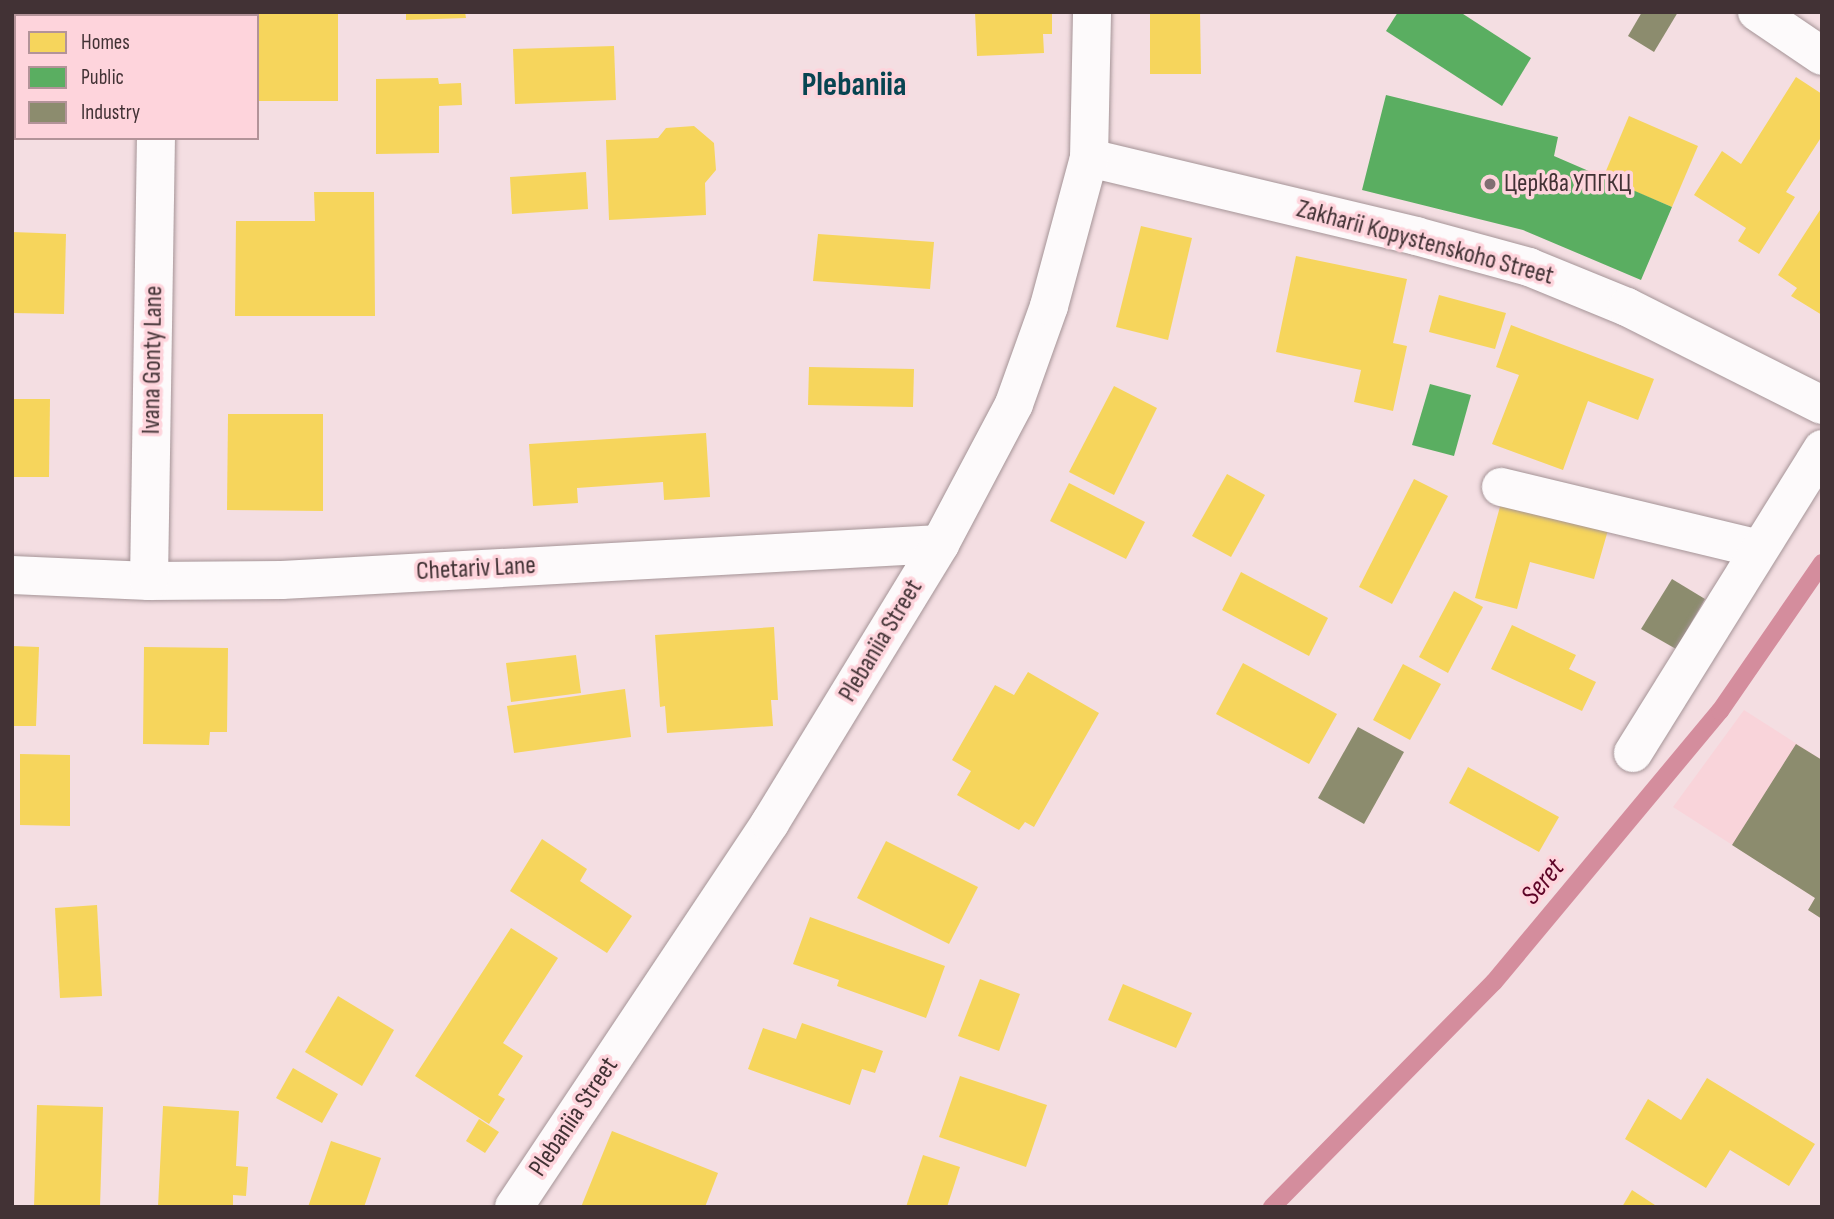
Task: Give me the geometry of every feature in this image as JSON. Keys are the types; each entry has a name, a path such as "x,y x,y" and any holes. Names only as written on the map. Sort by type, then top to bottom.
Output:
{"street":[{"name":"Plebaniia Street","path":"514,1207 770,823 940,544 1014,404 1049,306 1089,158 1092,12"},
{"path":"1757,12 1822,56"},
{"name":"Ivana Gonty Lane","path":"149,581 156,140"},
{"name":"Zakharii Kopystenskoho Street","path":"1089,158 1416,236 1530,267 1627,307 1822,405"},
{"path":"1633,753 1822,449"},
{"path":"1501,487 1759,549"},
{"name":"Chetariv Lane","path":"12,575 149,581 282,580 940,544"}],"shaded area":[{"path":"1744,710 1822,760 1822,919 1808,910 1815,898 1673,807"}],"building: Homes":[{"path":"338,12 338,101 259,101 259,14 237,14"},
{"path":"406,12 465,12 466,18 406,20"},
{"path":"975,12 1052,12 1052,34 1043,34 1044,53 977,56"},
{"path":"1150,12 1200,12 1201,74 1150,74"},
{"path":"12,43 14,43 14,123"},
{"path":"614,46 616,100 515,104 513,49"},
{"path":"1796,77 1822,94 1822,136 1786,192 1795,197 1759,254 1738,241 1746,228 1694,195 1722,151 1741,164"},
{"path":"438,78 439,84 461,83 462,105 439,106 439,153 376,154 376,79"},
{"path":"1629,116 1698,146 1672,207 1603,178"},
{"path":"694,126 714,143 716,170 705,183 706,215 609,220 606,140 658,138 666,128"},
{"path":"586,172 588,209 512,214 510,177"},
{"path":"314,192 374,192 375,316 235,316 236,221 315,221"},
{"path":"1822,207 1822,315 1791,296 1797,288 1778,275"},
{"path":"1141,226 1192,238 1168,340 1116,327"},
{"path":"12,232 66,234 64,314 12,313"},
{"path":"818,234 934,242 930,289 813,281"},
{"path":"1296,256 1407,279 1393,343 1407,346 1393,411 1354,402 1361,370 1276,352"},
{"path":"1439,295 1506,313 1495,349 1429,332"},
{"path":"1511,325 1654,379 1638,420 1588,401 1563,470 1492,444 1519,375 1496,367"},
{"path":"809,367 914,369 913,407 808,405"},
{"path":"1114,386 1157,408 1114,495 1069,472"},
{"path":"12,399 50,399 49,477 12,477"},
{"path":"228,414 323,414 323,511 227,510"},
{"path":"706,433 710,497 664,500 663,482 577,488 578,503 533,506 529,444"},
{"path":"1227,474 1265,495 1231,557 1192,536"},
{"path":"1414,479 1448,496 1392,604 1359,587"},
{"path":"1069,483 1145,522 1126,559 1050,521"},
{"path":"1501,503 1608,530 1594,579 1530,562 1517,609 1475,598"},
{"path":"1241,572 1328,618 1309,656 1222,610"},
{"path":"1454,591 1483,607 1448,673 1419,657"},
{"path":"1512,625 1576,655 1569,669 1596,682 1582,711 1491,669"},
{"path":"774,627 778,700 771,700 773,726 667,733 665,706 660,707 655,635"},
{"path":"12,646 39,647 36,726 12,726"},
{"path":"144,647 228,648 227,732 210,732 209,745 143,744"},
{"path":"576,655 581,693 511,702 506,663"},
{"path":"1243,663 1337,714 1309,764 1216,714"},
{"path":"1403,664 1441,684 1410,740 1373,720"},
{"path":"1028,672 1099,713 1034,827 1025,822 1019,830 957,795 971,771 952,760 995,685 1014,695"},
{"path":"625,689 631,737 514,753 507,706"},
{"path":"20,754 70,755 70,826 20,825"},
{"path":"1468,767 1559,817 1539,852 1449,803"},
{"path":"542,839 587,869 580,881 632,916 607,953 510,891"},
{"path":"886,841 978,887 949,944 857,898"},
{"path":"97,905 102,996 60,998 55,908"},
{"path":"810,917 945,966 926,1018 837,986 839,980 793,964"},
{"path":"511,928 558,958 503,1043 523,1056 498,1095 505,1099 489,1124 415,1076"},
{"path":"980,979 1020,994 999,1051 958,1036"},
{"path":"1123,984 1192,1013 1176,1048 1108,1020"},
{"path":"338,996 394,1030 362,1086 305,1052"},
{"path":"802,1023 883,1051 875,1073 862,1069 850,1105 748,1069 763,1028 796,1039"},
{"path":"293,1068 338,1094 322,1123 276,1098"},
{"path":"960,1076 1047,1105 1026,1167 939,1137"},
{"path":"1707,1078 1815,1144 1789,1186 1730,1150 1706,1188 1625,1139 1648,1099 1681,1120"},
{"path":"37,1105 103,1107 100,1207 34,1207"},
{"path":"163,1106 239,1111 236,1166 248,1167 246,1196 233,1195 233,1207 158,1207"},
{"path":"479,1119 499,1132 485,1153 466,1141"},
{"path":"612,1131 718,1173 705,1207 581,1207"},
{"path":"331,1141 381,1158 364,1207 308,1207"},
{"path":"923,1155 960,1167 947,1207 906,1207"},
{"path":"1632,1190 1658,1207 1622,1207"}],"building: Public":[{"path":"1398,12 1460,12 1531,58 1502,106 1386,31"},
{"name":"Церква УПГКЦ","path":"1386,95 1558,137 1554,156 1672,207 1641,280 1523,230 1362,190"},
{"path":"1430,384 1471,395 1454,456 1412,445"}],"building: Industry":[{"path":"1642,12 1678,12 1654,52 1628,36"},
{"path":"1672,579 1705,599 1676,649 1641,629"},
{"path":"1358,727 1404,752 1364,824 1318,798"},
{"path":"1796,744 1822,760 1822,919 1808,910 1815,898 1732,845"}],"waterway":[{"name":"Seret","path":"1272,1207 1494,982 1720,711 1822,563"}],"place":[{"name":"Церква УПГКЦ","path":"1490,184"}],"district":[{"name":"Plebaniia","path":"854,86"}]}
